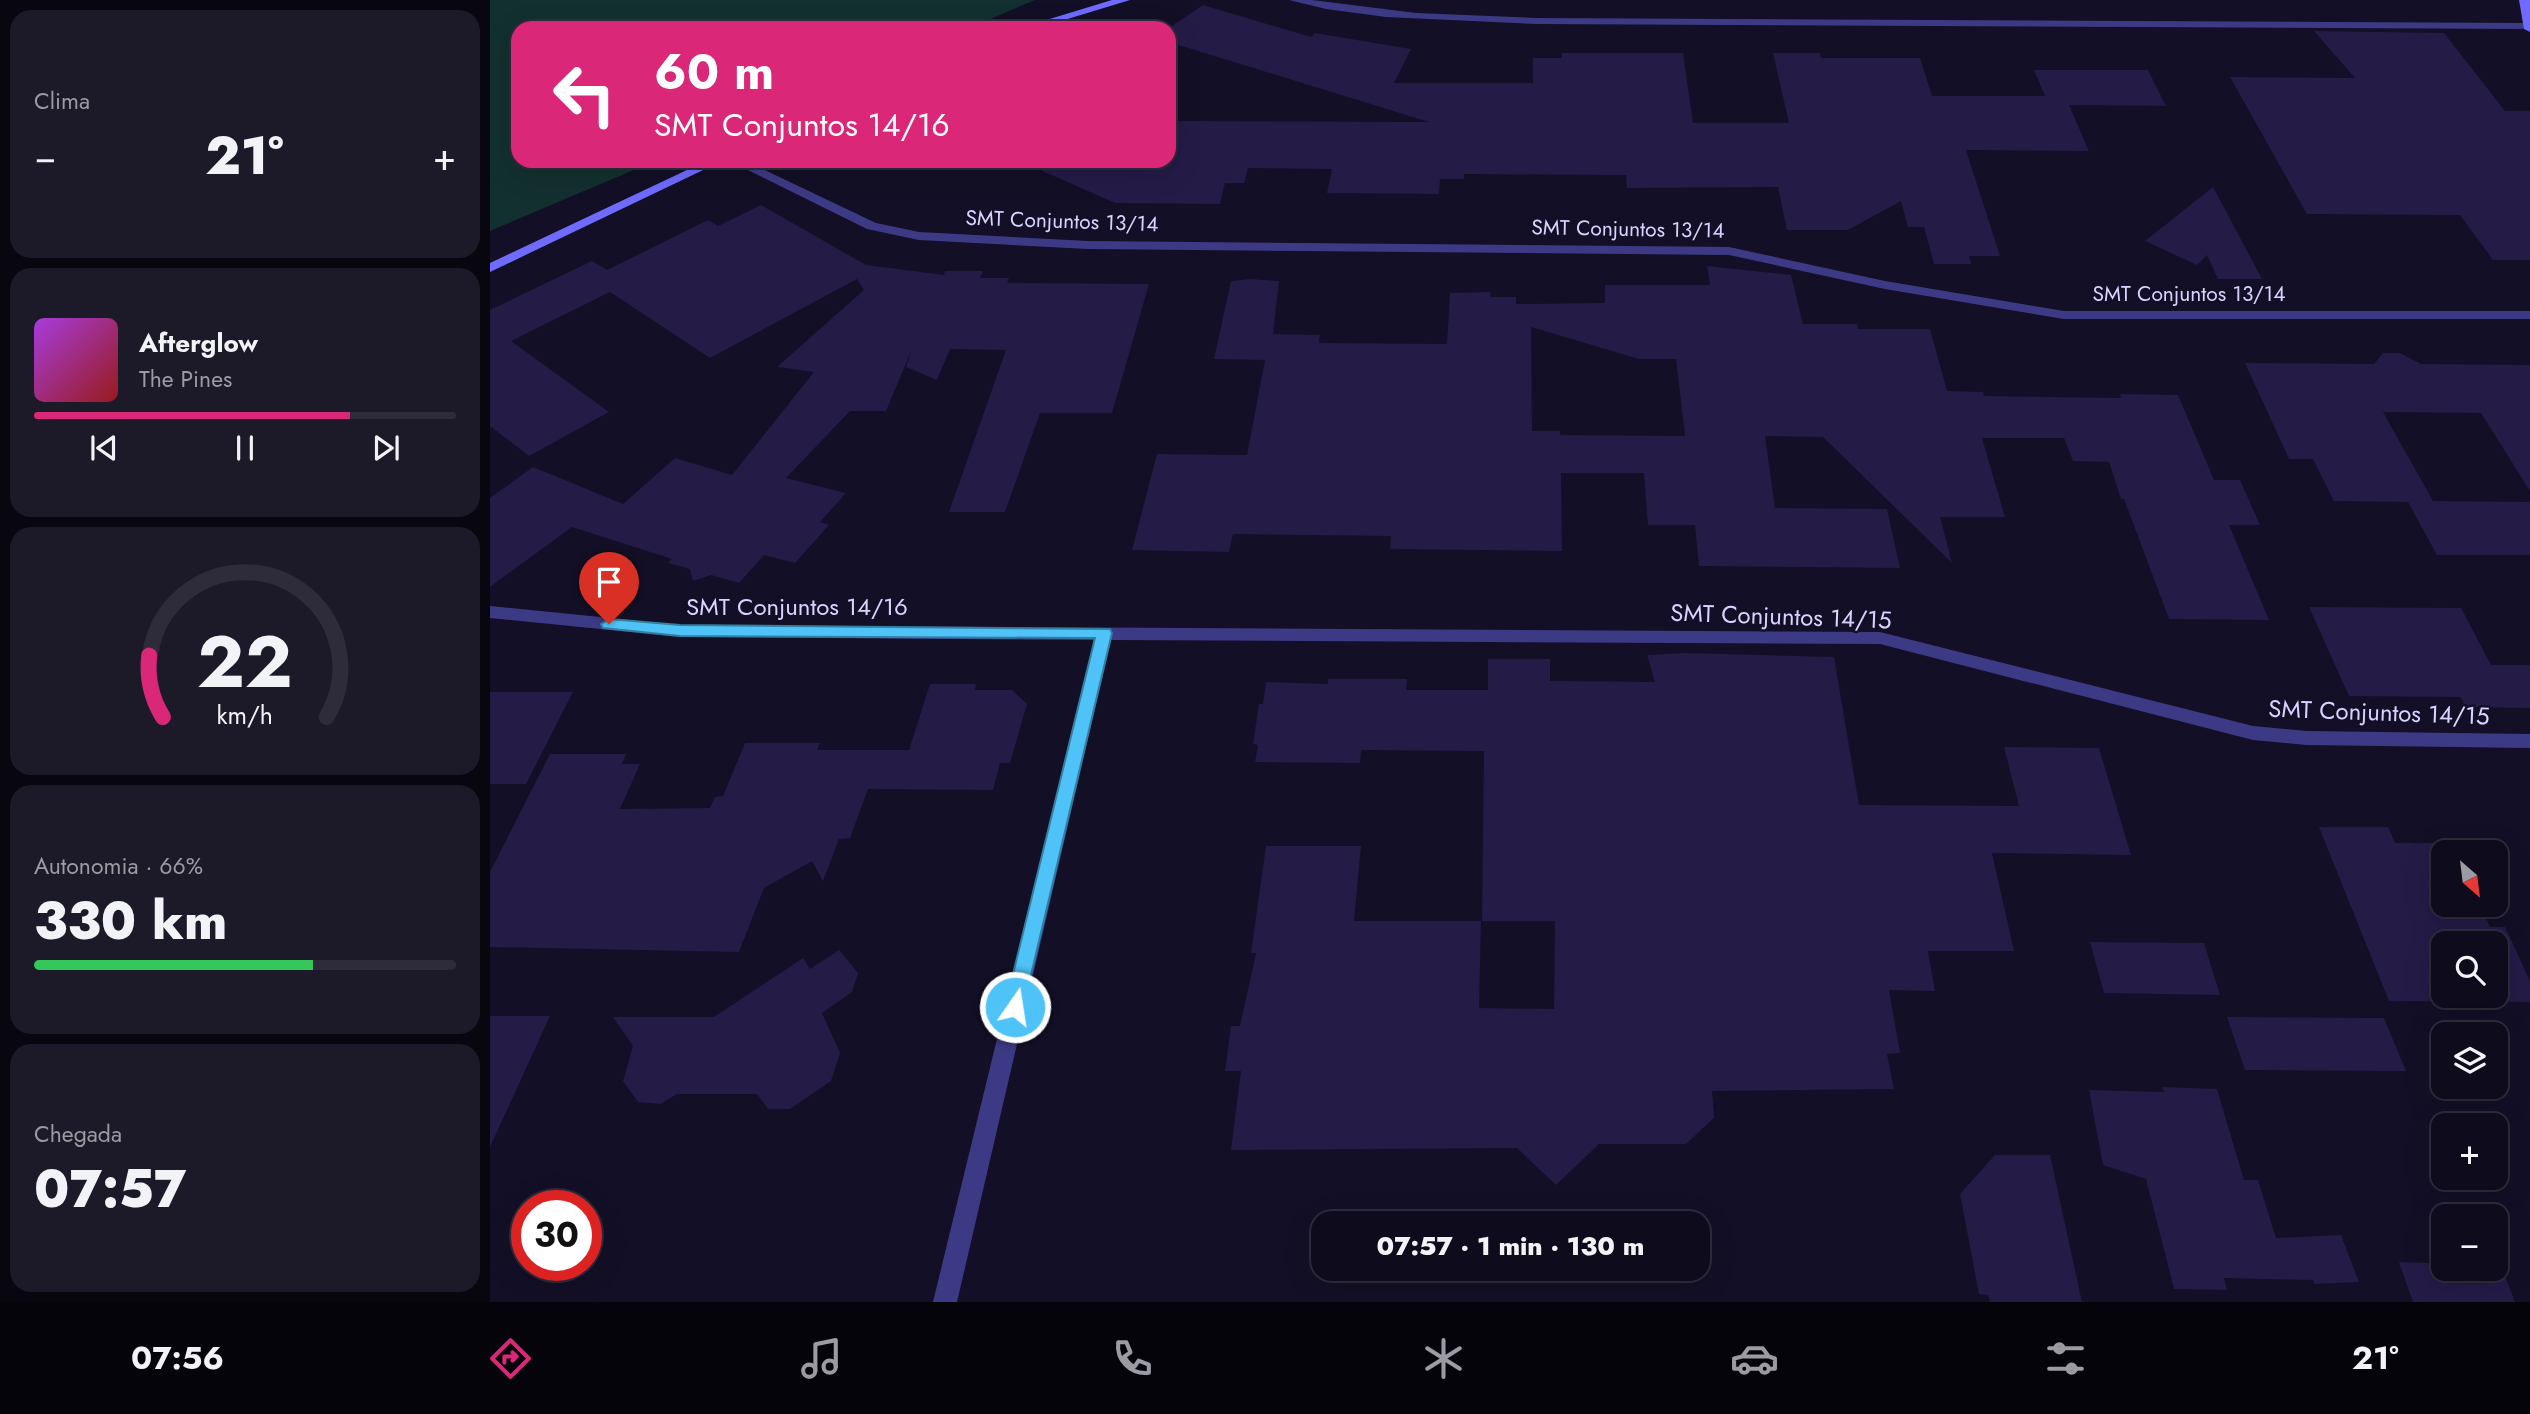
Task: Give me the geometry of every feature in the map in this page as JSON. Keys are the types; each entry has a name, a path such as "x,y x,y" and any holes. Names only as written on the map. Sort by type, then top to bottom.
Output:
{"street":[{"path":"1050,21 1124,0"},
{"path":"1295,0 1396,17 1537,21 2529,28 2525,0"},
{"path":"490,268 701,168"},
{"name":"SMT Conjuntos 13/14","path":"751,168 872,226 919,236 1088,245 1730,251 1885,285 2064,315 2530,315"},
{"name":"SMT Conjuntos 14/16","path":"490,612 680,631 1104,633"},
{"path":"945,1302 1104,633"},
{"name":"SMT Conjuntos 14/15","path":"1104,633 1880,638 2253,733 2306,738 2530,741"}],"green space":[{"path":"490,0 1035,0 986,21 511,21 511,168 638,168 490,231"}],"building":[{"path":"1203,5 1311,37 1315,33 1411,49 1394,83 1533,83 1533,58 1562,58 1562,53 1683,53 1693,123 1789,123 1773,53 1820,53 1821,58 1920,58 1932,96 2045,96 2034,70 2148,70 2166,106 2069,105 2089,151 1966,150 2000,256 1969,256 1971,264 1934,264 1924,227 1908,227 1901,201 1848,230 1787,230 1778,187 1627,188 1626,175 1464,174 1464,179 1440,179 1439,194 1327,193 1332,169 1248,168 1244,183 1225,183 1220,204 1115,203 1036,168 1176,168 1176,121 1429,122 1176,44 1176,23"},
{"path":"2314,31 2444,33 2505,111 2530,111 2530,260 2493,260 2460,215 2307,214 2230,77 2355,78"},
{"path":"2213,187 2262,279 2218,279 2207,255 2197,265 2145,241"},
{"path":"761,205 866,265 944,275 945,271 983,271 980,278 1009,278 1007,283 1149,284 1112,413 1040,413 1005,512 949,512 1006,350 950,349 937,380 906,367 912,349 886,411 850,411 786,478 846,493 820,522 829,525 795,563 764,555 739,583 711,575 693,581 690,569 668,563 672,559 572,527 490,587 490,498 533,467 623,504 675,458 732,475 814,372 777,367 864,290 857,279 710,358 610,292 511,341 609,412 529,456 490,426 490,310 592,261 607,270 708,220 718,226"},
{"path":"1707,266 1791,275 1803,324 1857,324 1858,329 1930,329 1947,391 1983,392 1984,396 2121,398 2120,394 2178,395 2214,480 2240,480 2260,525 2229,525 2269,620 2169,619 2109,462 2073,461 2064,438 1982,438 2005,517 1940,517 1952,563 1823,437 1765,436 1775,508 1887,509 1900,568 1699,566 1695,525 1648,525 1644,473 1561,473 1562,551 1390,549 1391,536 1233,534 1229,552 1132,550 1157,454 1247,455 1265,360 1214,359 1231,281 1279,281 1273,334 1320,335 1319,343 1447,344 1450,293 1490,292 1491,297 1516,297 1516,304 1605,303 1605,285 1710,285","holes":["1531,327 1639,359 1676,359 1685,436 1560,435 1560,431 1532,431"]},
{"path":"2383,353 2400,353 2421,364 2530,365 2530,491 2481,413 2383,412 2433,501 2530,502 2530,555 2437,555 2408,502 2334,501 2313,459 2289,459 2245,363 2374,364"},
{"path":"2309,607 2461,608 2491,665 2530,665 2530,708 2466,707 2460,697 2349,696"},
{"path":"1684,653 1834,657 1859,805 2019,806 2004,747 2099,748 2131,855 1992,853 2014,951 1928,951 1935,991 1889,990 1900,1053 1887,1054 1894,1089 1712,1091 1714,1118 1686,1144 1599,1144 1556,1185 1517,1148 1231,1150 1241,1071 1225,1071 1231,1026 1240,1026 1256,953 1251,953 1266,846 1361,846 1354,921 1481,921 1479,1008 1554,1009 1555,921 1482,921 1484,751 1361,750 1360,763 1255,762 1258,745 1253,744 1259,704 1263,704 1266,682 1328,684 1328,679 1407,679 1406,690 1488,690 1488,659 1550,659 1550,681 1655,682 1647,655"},
{"path":"930,684 976,684 975,690 1012,690 1027,704 1010,763 1000,763 993,790 868,789 850,838 839,839 823,881 812,861 764,888 739,952 490,947 490,872 550,754 626,754 622,764 640,764 620,809 710,808 715,797 723,796 745,743 820,743 817,750 909,750"},
{"path":"490,692 573,692 526,784 490,784"},
{"path":"2319,827 2388,827 2395,843 2431,843 2431,917 2485,917 2490,927 2505,927 2507,931 2431,931 2431,1001 2389,1001"},
{"path":"2508,933 2530,981 2530,1002 2508,1002"},
{"path":"2090,942 2204,943 2220,995 2104,993"},
{"path":"839,950 858,973 852,992 822,1013 840,1053 831,1081 790,1109 768,1109 757,1094 677,1094 661,1104 638,1102 623,1081 633,1046 613,1017 714,1017 803,958 810,969"},
{"path":"490,1016 550,1016 490,1147"},
{"path":"2227,1017 2384,1018 2406,1071 2245,1070"},
{"path":"2162,1087 2217,1089 2244,1180 2258,1180 2276,1238 2341,1235 2359,1282 2314,1284 2313,1280 2224,1278 2227,1290 2174,1289 2146,1179 2103,1165 2089,1090 2164,1092"},
{"path":"1995,1155 2050,1155 2082,1302 1990,1302 1988,1295 1979,1294 1960,1194"},
{"path":"2399,1262 2431,1263 2431,1281 2507,1281 2515,1302 2413,1302"}],"route":[{"path":"609,624 680,631 1104,633 1015,1007"}]}
